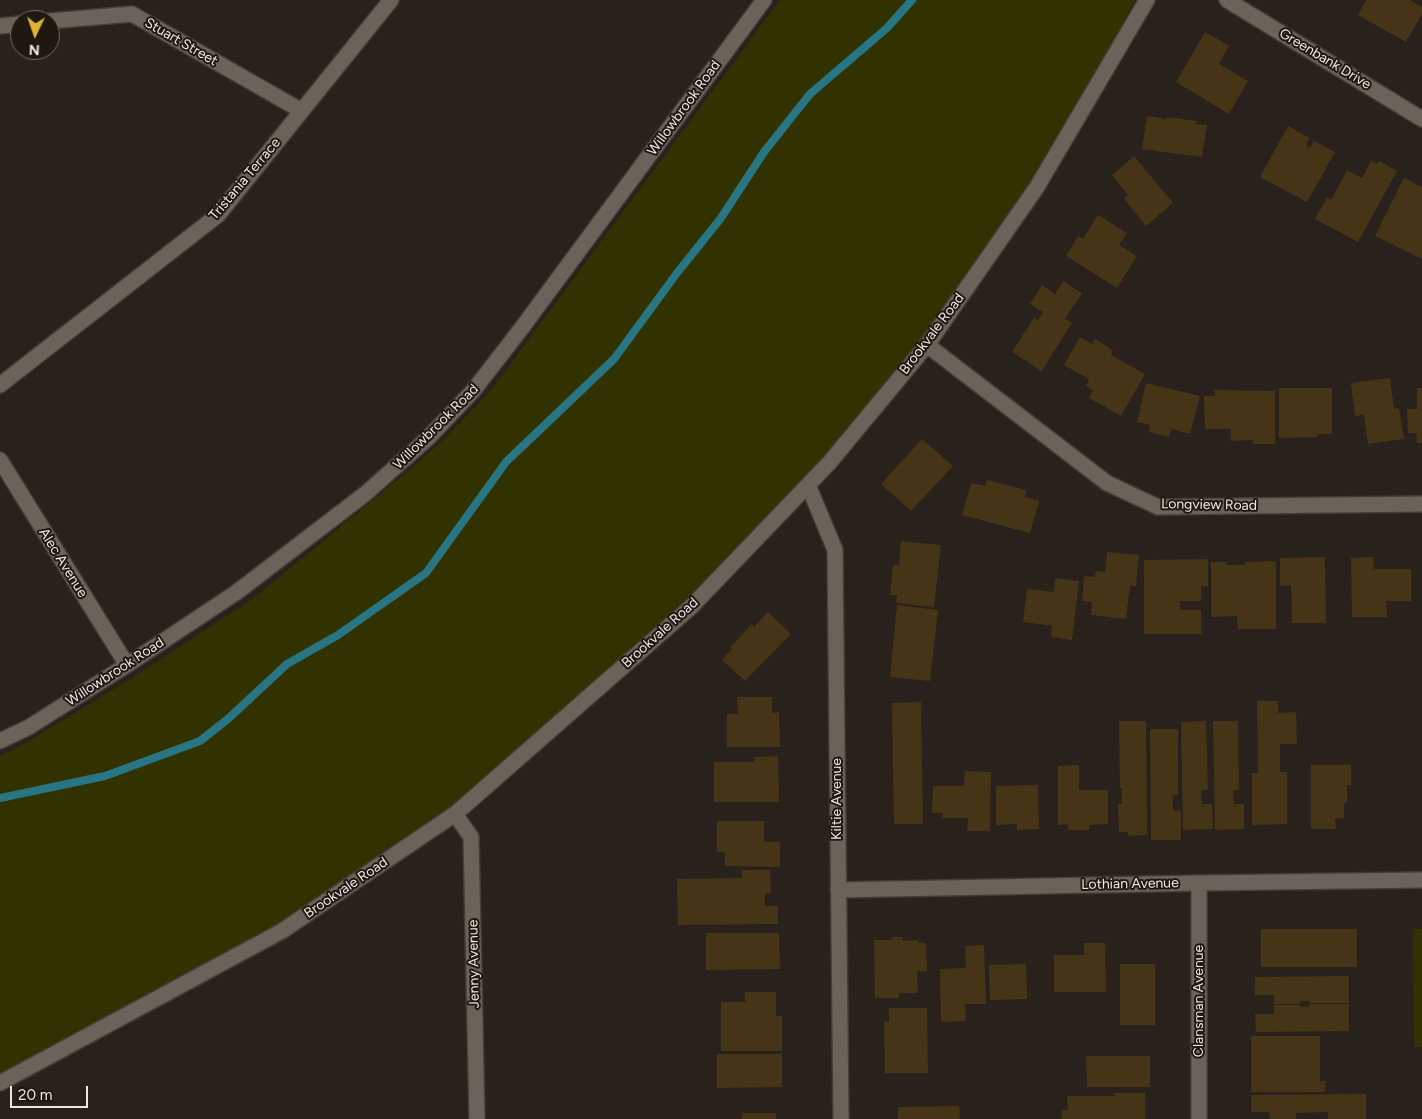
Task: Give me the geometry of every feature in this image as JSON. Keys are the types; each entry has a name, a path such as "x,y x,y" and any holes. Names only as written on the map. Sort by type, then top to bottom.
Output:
{"street":[{"name":"Tristania Terrace","path":"0,385 218,215 391,0"},
{"name":"Willowbrook Road","path":"0,741 29,727 237,592 365,494 427,439 473,392 764,0"},
{"name":"Brookvale Road","path":"0,1083 282,931 454,814 691,606 830,462 927,345 1037,187 1147,0"},
{"name":"Greenbank Drive","path":"1227,0 1422,119"},
{"name":"Stuart Street","path":"60,20 132,14 302,111"},
{"name":"Longview Road","path":"927,345 1107,483 1158,507 1422,504"},
{"name":"Alec Avenue","path":"0,460 127,665"},
{"name":"Kiltie Avenue","path":"808,485 835,550 841,1119"},
{"name":"Jenny Avenue","path":"454,814 471,837 477,1119"},
{"name":"Lothian Avenue","path":"838,890 1422,880"},
{"name":"Clansman Avenue","path":"1199,1119 1200,883"}],"shaded area":[{"path":"780,0 1135,0 1037,187 808,485 455,814 282,931 0,1083 0,756 24,744 135,676 251,600 438,445 489,393"},
{"path":"1413,929 1422,929 1422,1047 1414,1047"}],"building":[{"path":"1366,0 1410,0 1422,7 1422,14 1406,42 1358,15"},
{"path":"1205,32 1229,46 1219,64 1248,81 1229,114 1176,82"},
{"path":"1147,116 1197,121 1196,124 1207,125 1202,157 1142,149"},
{"path":"1288,126 1310,138 1306,145 1310,148 1314,141 1335,152 1307,202 1260,177"},
{"path":"1134,156 1173,203 1146,226 1124,199 1128,195 1112,175"},
{"path":"1371,161 1377,164 1379,161 1397,171 1358,242 1315,219 1327,198 1331,200 1347,170 1362,178"},
{"path":"1404,178 1422,187 1422,259 1375,236"},
{"path":"1098,215 1127,233 1119,245 1137,256 1117,288 1066,256 1078,236 1083,239"},
{"path":"1063,281 1082,293 1065,319 1072,323 1042,371 1012,352 1034,318 1038,320 1043,312 1030,304 1042,285 1055,294"},
{"path":"1080,337 1092,344 1095,339 1113,350 1111,355 1145,374 1121,416 1089,398 1093,391 1086,386 1089,379 1064,365"},
{"path":"1390,378 1394,409 1399,408 1404,439 1368,444 1364,415 1355,416 1351,383"},
{"path":"1146,383 1200,396 1190,434 1171,429 1169,437 1149,432 1150,425 1137,422"},
{"path":"1279,388 1332,388 1332,434 1318,434 1318,437 1279,438"},
{"path":"1417,388 1422,388 1422,443 1417,443 1416,433 1408,433 1407,409 1417,409"},
{"path":"1215,390 1275,391 1275,444 1253,444 1253,440 1231,441 1231,429 1205,429 1204,396 1215,396"},
{"path":"922,439 953,466 911,511 881,484"},
{"path":"987,480 1026,490 1025,497 1039,501 1030,533 962,515 971,483 985,486"},
{"path":"901,541 941,545 934,607 896,603 897,595 890,595 893,565 899,565"},
{"path":"1107,552 1139,555 1136,586 1130,585 1126,619 1091,615 1092,602 1082,601 1084,576 1095,577 1096,571 1105,572"},
{"path":"1325,557 1326,623 1292,623 1291,585 1280,586 1280,558"},
{"path":"1373,557 1374,569 1411,569 1411,601 1386,601 1387,617 1352,617 1351,558"},
{"path":"1208,559 1208,586 1201,586 1201,601 1180,601 1180,610 1201,610 1201,634 1144,634 1144,560"},
{"path":"1276,561 1276,629 1238,629 1237,616 1211,617 1211,562 1226,562 1226,565 1245,565 1245,562"},
{"path":"1055,578 1079,581 1072,640 1051,637 1052,626 1023,622 1027,589 1054,592"},
{"path":"897,605 938,610 930,681 890,677"},
{"path":"768,612 791,634 745,681 722,660 732,649 730,647 752,624 754,627"},
{"path":"737,697 772,697 772,713 779,712 780,747 727,747 727,714 738,714"},
{"path":"1257,701 1278,701 1278,713 1296,712 1297,744 1280,744 1280,772 1287,772 1287,824 1252,825 1252,773 1258,773"},
{"path":"921,702 923,824 894,824 892,703"},
{"path":"1119,721 1146,721 1147,835 1128,836 1128,832 1119,832 1118,804 1122,804 1122,788 1120,788"},
{"path":"1206,721 1208,790 1201,790 1202,804 1212,804 1213,829 1183,830 1181,722"},
{"path":"1213,721 1238,721 1239,790 1233,790 1234,804 1244,804 1244,829 1215,830"},
{"path":"1150,729 1178,729 1178,795 1173,795 1173,810 1181,811 1181,840 1151,840"},
{"path":"778,756 779,802 714,802 714,762 754,762 754,757"},
{"path":"1079,765 1079,790 1108,790 1108,824 1089,825 1089,830 1068,830 1068,824 1058,825 1058,766"},
{"path":"1311,765 1351,765 1351,785 1347,785 1347,803 1344,803 1344,818 1335,819 1336,829 1311,829"},
{"path":"965,771 991,772 990,831 967,831 968,818 943,818 943,813 932,813 933,786 964,786"},
{"path":"1038,785 1039,829 1017,830 1017,824 996,825 996,786"},
{"path":"717,821 764,821 764,842 780,842 780,867 725,866 725,852 717,852"},
{"path":"742,870 770,870 771,893 765,893 765,906 778,906 778,924 678,925 677,879 742,878"},
{"path":"1261,929 1357,929 1357,967 1261,967"},
{"path":"706,933 779,933 780,969 706,970"},
{"path":"892,937 903,937 903,941 918,940 918,943 926,943 927,971 917,971 918,993 899,993 899,998 875,998 874,940 891,940"},
{"path":"1084,943 1105,943 1106,992 1054,992 1054,955 1084,955"},
{"path":"984,945 986,1004 965,1004 966,1021 941,1022 940,969 966,968 965,946"},
{"path":"1026,964 1027,999 990,1000 989,965"},
{"path":"1120,964 1155,964 1155,1025 1120,1025"},
{"path":"1349,976 1349,1003 1310,1003 1310,1001 1300,1001 1300,1004 1274,1004 1274,995 1255,995 1255,977"},
{"path":"745,992 776,992 776,1016 782,1016 782,1051 721,1051 721,1002 745,1002"},
{"path":"1309,1004 1349,1004 1349,1031 1256,1032 1255,1014 1274,1014 1274,1005 1300,1005 1300,1007 1310,1006"},
{"path":"889,1008 927,1008 928,1073 885,1073 884,1021 889,1022"},
{"path":"1251,1036 1320,1036 1320,1081 1326,1081 1325,1092 1251,1092"},
{"path":"717,1054 782,1054 782,1087 717,1088"},
{"path":"1086,1056 1150,1056 1150,1087 1087,1087"},
{"path":"1114,1093 1145,1093 1145,1119 1062,1119 1061,1110 1068,1110 1067,1096 1114,1096"},
{"path":"1366,1094 1366,1119 1328,1119 1328,1112 1296,1113 1296,1119 1270,1119 1269,1112 1251,1112 1251,1095"},
{"path":"959,1106 960,1119 898,1119 898,1107"},
{"path":"742,1113 776,1113 776,1119 742,1119"}],"waterway":[{"path":"0,798 105,776 200,741 229,718 287,664 338,635 426,573 506,462 614,359 677,273 721,218 764,152 810,94 887,28 912,0"}]}
